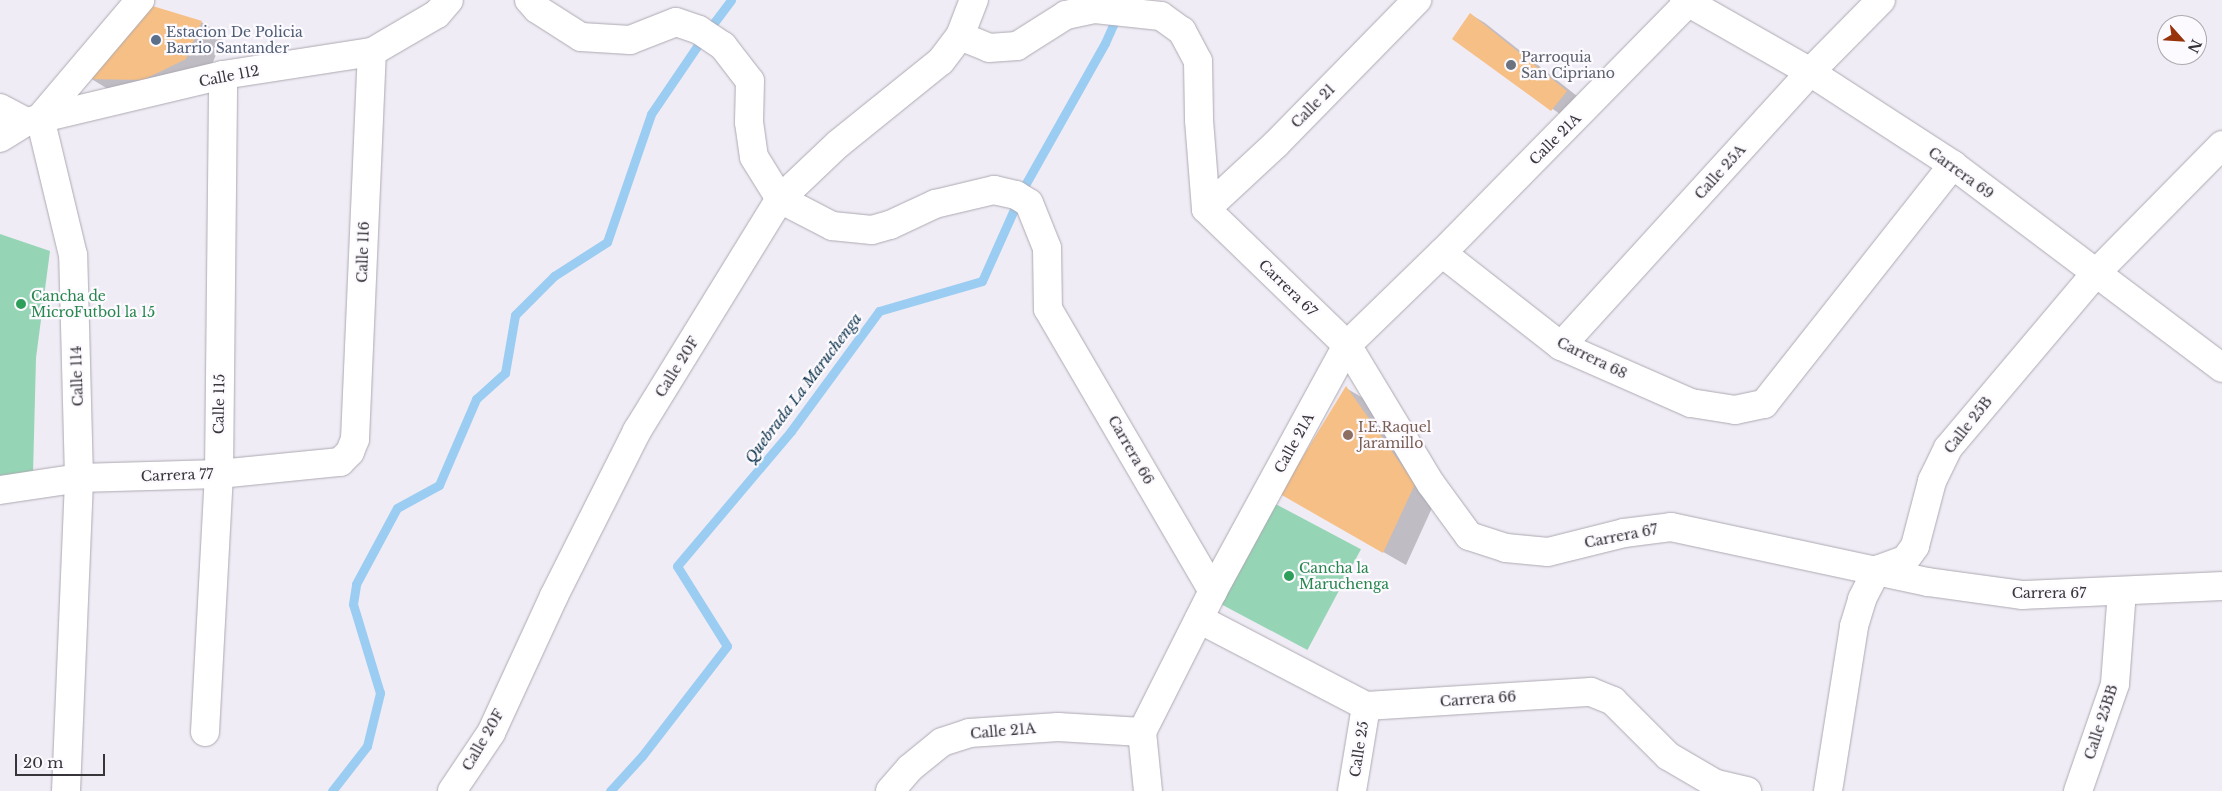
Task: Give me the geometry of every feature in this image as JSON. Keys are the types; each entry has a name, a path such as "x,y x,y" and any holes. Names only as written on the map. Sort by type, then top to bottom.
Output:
{"street":[{"path":"0,108 33,120 140,0"},
{"name":"Calle 112","path":"0,138 33,120 223,76 372,52 437,14 449,0"},
{"path":"529,0 537,9 581,37 630,40 676,22 699,30 723,46 750,81 749,122 754,157 780,199"},
{"name":"Calle 20F","path":"452,791 491,734 554,596 638,431 780,199 838,144 941,61 960,36 974,0"},
{"name":"Calle 21","path":"1206,209 1276,144 1417,0"},
{"name":"Calle 25A","path":"1561,346 1810,72 1881,0"},
{"name":"Carrera 69","path":"1688,1 1810,72 1953,165 2094,274 2222,368"},
{"name":"Calle 21A","path":"890,791 910,768 942,742 968,733 1058,727 1142,732 1213,591 1347,344 1442,253 1688,1"},
{"path":"960,36 989,48 1016,46 1066,15 1095,9 1161,16 1182,32 1198,61 1199,120 1206,209"},
{"name":"Calle 116","path":"350,452 355,439 372,52"},
{"name":"Calle 115","path":"205,732 219,474 223,76"},
{"name":"Calle 114","path":"33,120 73,255 79,478 66,791"},
{"name":"Calle 25B","path":"1877,570 1905,560 1915,546 1932,481 1948,448 2094,274 2222,145"},
{"name":"Carrera 68","path":"1442,253 1561,346 1691,403 1735,410 1764,404 1953,165"},
{"name":"Carrera 66","path":"780,199 832,226 872,230 935,204 994,190 1016,195 1029,203 1047,248 1048,309 1213,591"},
{"name":"Carrera 67","path":"1206,209 1347,344 1431,484 1469,536 1506,548 1548,552 1624,534 1672,527 1928,582 2023,595 2222,586"},
{"name":"Carrera 77","path":"0,490 79,478 219,474 340,462 350,452"},
{"path":"1828,791 1854,626 1862,598 1877,570"},
{"name":"Calle 25BB","path":"2078,791 2115,684 2122,591"},
{"path":"1199,618 1366,706"},
{"name":"Carrera 66","path":"1366,706 1591,692 1613,701 1668,756 1716,784 1746,791"},
{"name":"Calle 25","path":"1352,791 1366,706"},
{"path":"1142,732 1148,791"}],"green space":[{"name":"Cancha de MicroFutbol la 15","path":"0,234 50,251 36,358 33,474 0,476"},
{"name":"Cancha la Maruchenga","path":"1270,501 1361,549 1307,650 1216,602"}],"building":[{"name":"Estacion De Policia Barrio Santander","path":"146,4 202,21 186,59 143,80 88,79"},
{"name":"Parroquia San Cipriano","path":"1470,13 1567,91 1551,111 1452,39"},
{"name":"I.E.Raquel Jaramillo","path":"1346,386 1415,484 1383,553 1280,494"}],"waterway":[{"path":"332,791 367,746 380,693 353,604 356,584 397,508 439,485 476,399 505,373 515,315 554,276 607,242 651,114 731,0"},
{"name":"Quebrada La Maruchenga","path":"610,791 642,756 727,646 677,566 791,431 879,311 982,281 1025,185 1105,43 1118,14"}],"place":[{"name":"Estacion De Policia Barrio Santander","path":"156,40"},
{"name":"Parroquia San Cipriano","path":"1511,65"},
{"name":"Cancha de MicroFutbol la 15","path":"21,304"},
{"name":"I.E.Raquel Jaramillo","path":"1348,435"},
{"name":"Cancha la Maruchenga","path":"1289,576"}]}
